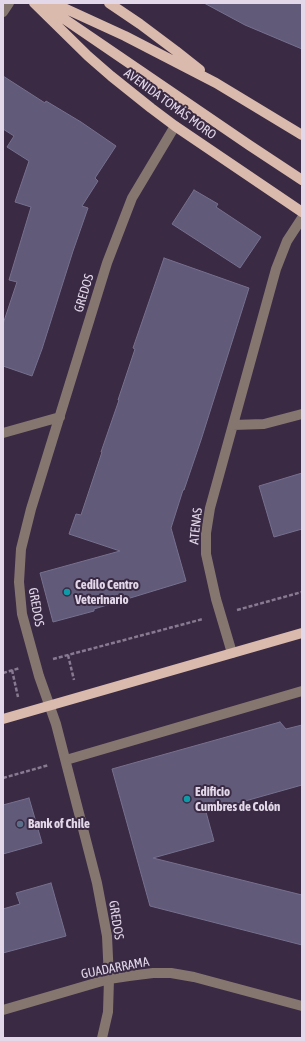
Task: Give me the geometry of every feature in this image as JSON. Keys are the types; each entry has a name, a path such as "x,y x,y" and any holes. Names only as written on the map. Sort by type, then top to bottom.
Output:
{"main road":[{"name":"AVENIDA TOMÁS MORO","path":"34,3 110,76 175,126 302,212"},
{"name":"AVENIDA TOMÁS MORO","path":"41,3 242,141 302,180"},
{"path":"53,3 125,36 216,83 302,135"},
{"path":"109,3 176,50 216,83"},
{"path":"3,719 302,633"}],"street":[{"path":"3,12 9,3"},
{"name":"GREDOS","path":"102,1038 108,1012 109,980 107,936 97,883 66,760 50,705 39,676 22,614 19,582 21,549 31,509 107,263 132,198 175,126"},
{"name":"ATENAS","path":"232,653 206,554 206,533 210,508 276,269 287,241 302,218"},
{"path":"233,425 264,424 302,414"},
{"path":"3,433 60,417"},
{"path":"66,760 302,692"},
{"name":"GUADARRAMA","path":"3,1010 109,980 152,973 171,973 194,977 302,1006"}],"path":[{"path":"3,672 221,615 302,592"},
{"path":"68,655 78,697"},
{"path":"12,670 22,714"},
{"path":"3,778 66,760"}],"building":[{"path":"204,3 302,3 302,49 245,25"},
{"path":"3,76 45,103 46,101 81,122 116,146 95,178 98,181 82,206 88,208 32,376 3,366 3,324 17,282 9,280 31,207 15,202 29,161 7,147 14,136 3,129"},
{"path":"194,190 218,204 216,207 261,237 240,268 172,224"},
{"path":"164,258 249,288 201,440 171,528 186,581 94,609 94,611 53,622 40,573 120,551 69,534 76,514 81,515 135,349 133,348"},
{"path":"302,473 302,529 274,537 259,486"},
{"name":"Edificio Cumbres de Colón","path":"280,722 286,729 302,725 302,785 206,812 214,841 153,858 302,895 302,945 150,906 112,769"},
{"name":"Bank of Chile","path":"29,798 42,843 3,854 3,805"},
{"path":"51,883 66,936 3,953 3,909 20,904 16,893"}],"place":[{"name":"Cedilo Centro Veterinario","path":"67,592"},
{"name":"Edificio Cumbres de Colón","path":"187,799"},
{"name":"Bank of Chile","path":"20,824"}]}
